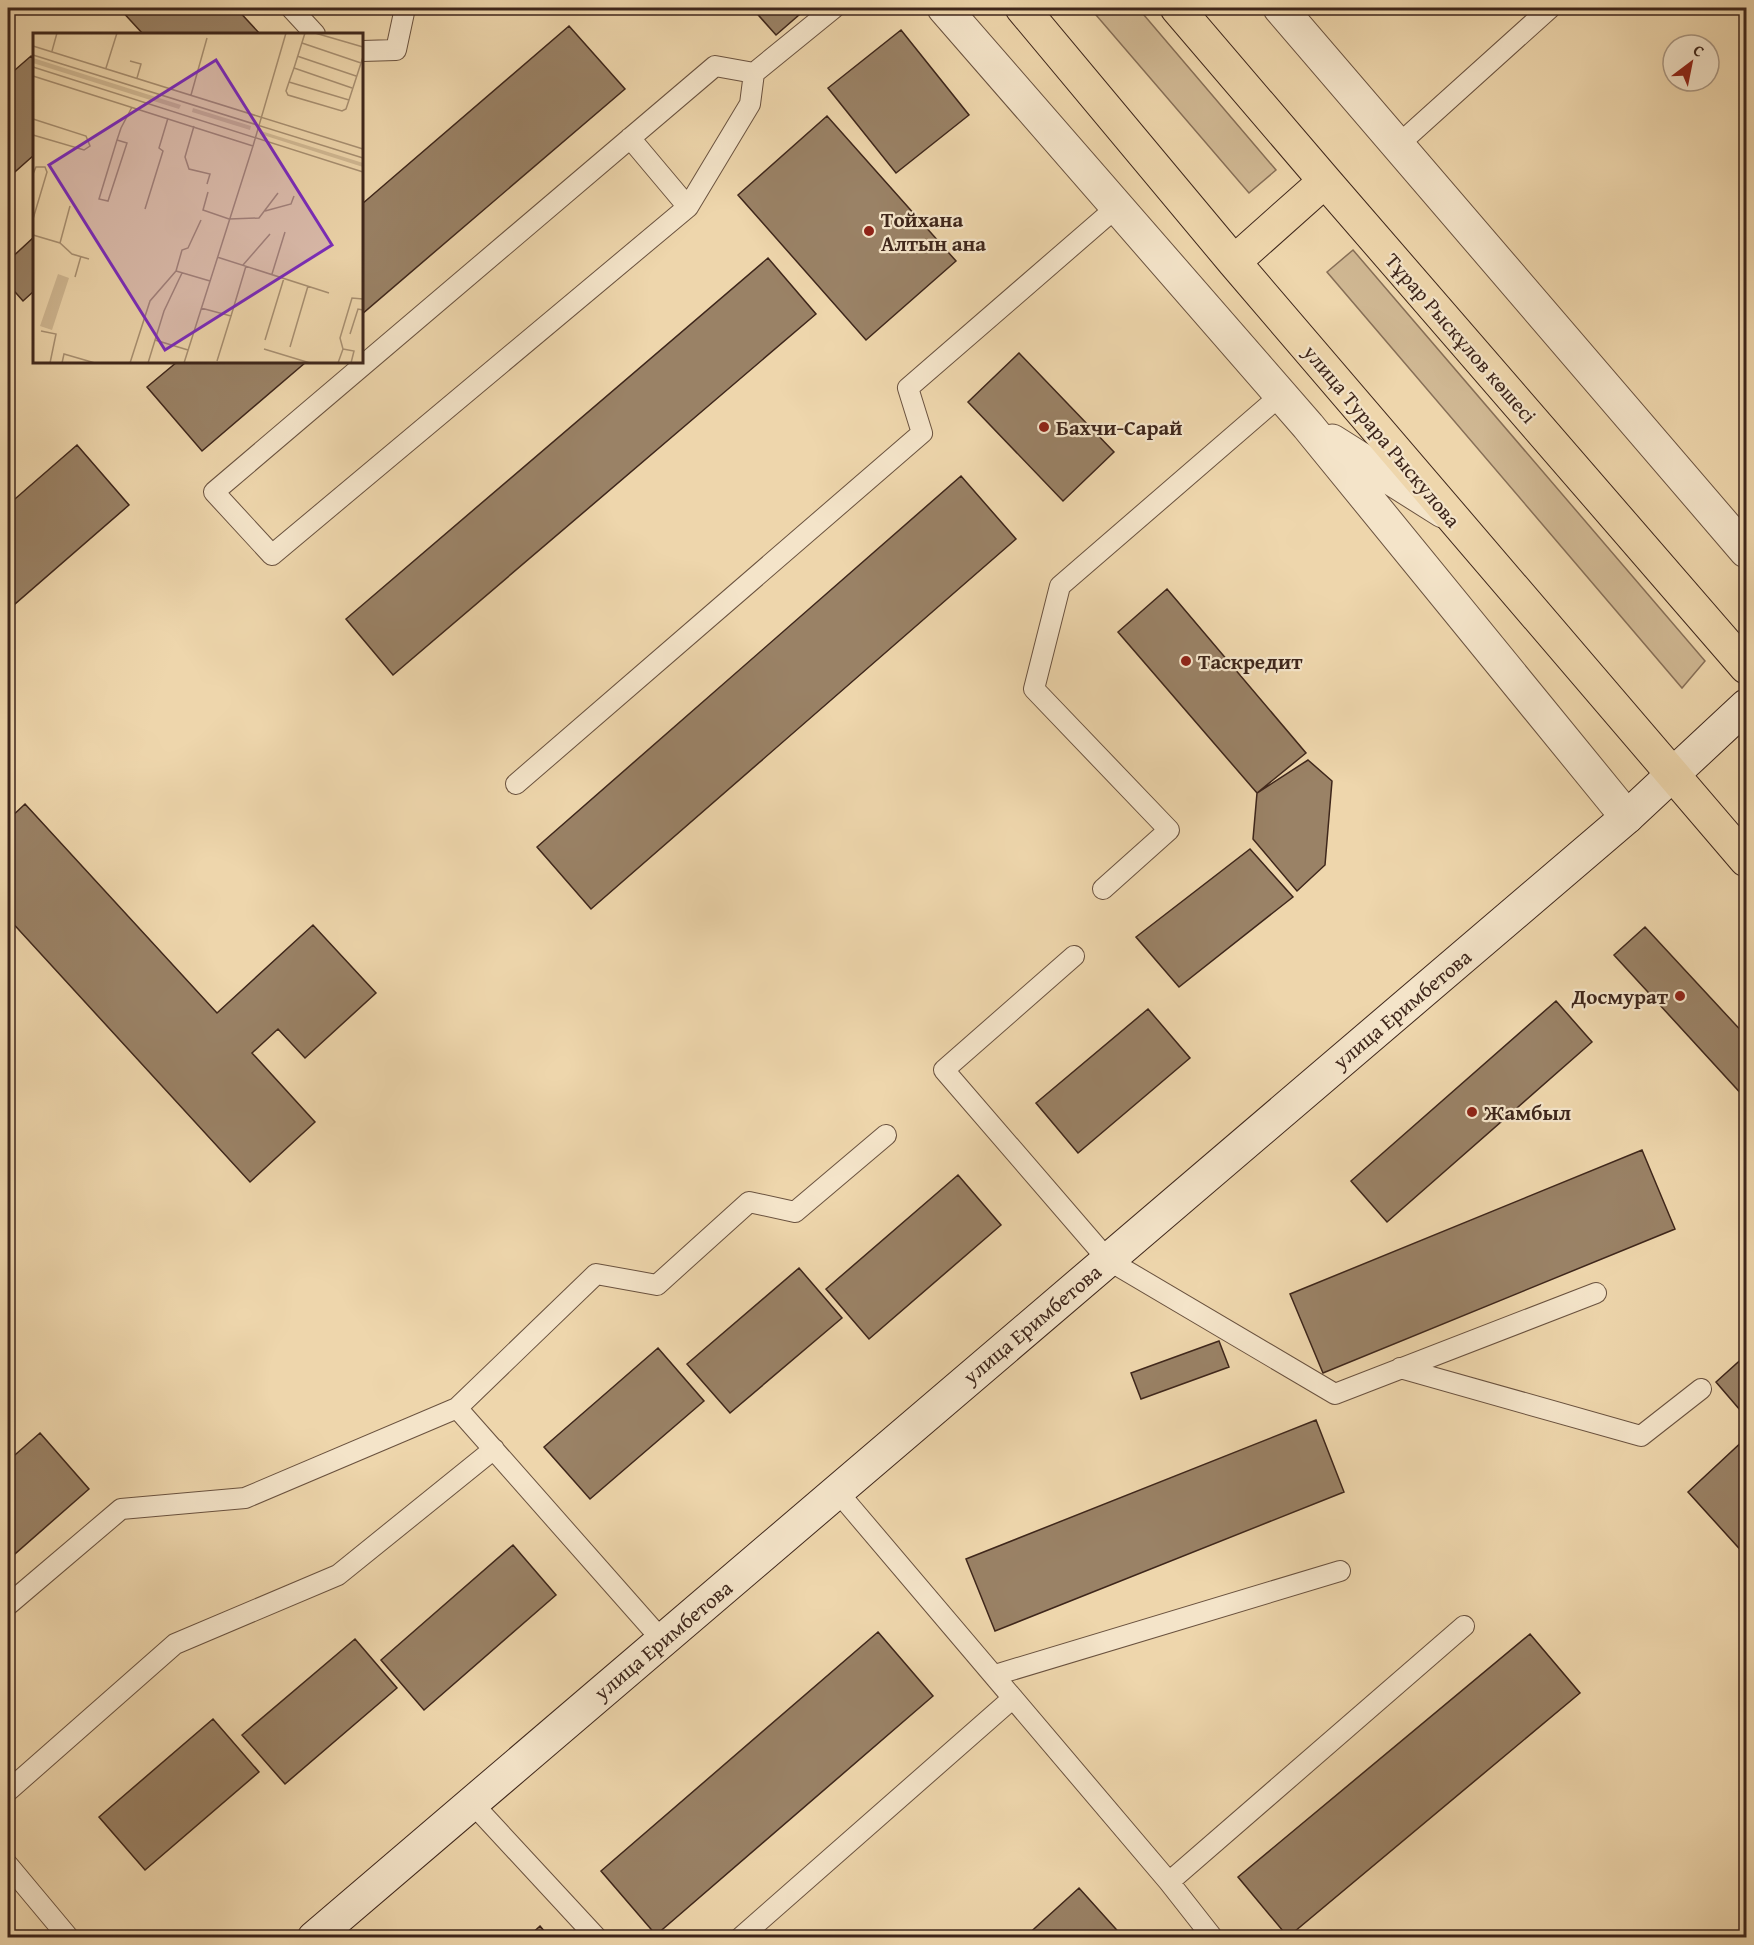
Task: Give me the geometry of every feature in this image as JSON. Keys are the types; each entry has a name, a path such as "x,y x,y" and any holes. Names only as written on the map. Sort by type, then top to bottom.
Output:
{"main road":[{"name":"улица Турара Рыскулова","path":"1022,8 1234,262 1746,861"},
{"name":"Тұрар Рыскұлов көшесі","path":"1177,8 1746,667"},
{"path":"1234,262 1325,181"}],"street":[{"path":"944,8 1308,426 1627,817"},
{"path":"1280,8 1746,551"},
{"path":"1308,426 1451,516"},
{"name":"улица Еримбетова","path":"314,1938 1627,817 1746,706"}],"lane":[{"path":"291,8 314,33"},
{"path":"363,51 396,50 405,8"},
{"path":"754,73 715,66 214,492 272,555 688,207 750,104 754,73 834,8"},
{"path":"1398,145 1550,8"},
{"path":"630,138 688,207"},
{"path":"516,784 922,433 908,388 1118,206"},
{"path":"1103,889 1168,830 1034,689 1060,586 1281,395"},
{"path":"1074,956 944,1071 1108,1260 1335,1394 1596,1293"},
{"path":"8,1605 121,1509 245,1498 457,1408 596,1274 657,1285 749,1202 795,1212 886,1135"},
{"path":"1400,1368 1641,1436 1701,1389"},
{"path":"457,1408 662,1640"},
{"path":"8,1791 175,1644 338,1575 494,1449"},
{"path":"837,1491 995,1675 1169,1882 1213,1938"},
{"path":"995,1675 1340,1571"},
{"path":"1169,1882 1464,1626"},
{"path":"740,1938 1013,1698"},
{"path":"472,1803 597,1938"},
{"path":"8,1865 69,1938"}],"shaded area":[{"path":"1090,8 1138,8 1276,170 1249,193"},
{"path":"1353,250 1705,661 1682,688 1327,272"}],"building":[{"path":"119,8 236,8 259,33 142,33"},
{"path":"752,8 807,8 776,35"},
{"path":"569,26 625,89 363,313 363,203"},
{"path":"901,30 969,115 896,173 828,88"},
{"path":"31,56 33,59 33,156 8,178 8,76"},
{"path":"827,116 956,261 866,340 738,195"},
{"path":"33,238 33,292 23,301 8,284 8,261"},
{"path":"768,258 816,314 393,675 346,619"},
{"path":"1019,353 1114,452 1063,501 968,402"},
{"path":"176,363 305,363 202,451 147,387"},
{"path":"77,445 129,505 8,610 8,505"},
{"path":"961,476 1016,539 591,909 537,847"},
{"path":"1167,589 1306,753 1257,793 1118,632"},
{"path":"1308,760 1332,781 1325,865 1297,891 1253,839 1257,793"},
{"path":"25,804 217,1013 313,925 376,993 305,1058 278,1029 252,1053 315,1122 250,1182 8,918 8,820"},
{"path":"1250,849 1293,897 1179,987 1136,937"},
{"name":"Досмурат","path":"1645,927 1746,1036 1746,1099 1614,955"},
{"name":"Жамбыл","path":"1556,1001 1592,1042 1387,1222 1351,1181"},
{"path":"1148,1009 1190,1058 1078,1153 1036,1103"},
{"path":"1642,1150 1675,1229 1323,1373 1290,1294"},
{"path":"958,1175 1001,1225 869,1339 826,1289"},
{"path":"799,1268 842,1318 730,1413 687,1364"},
{"path":"1219,1341 1229,1367 1141,1399 1131,1373"},
{"path":"658,1348 704,1401 590,1499 544,1447"},
{"path":"1746,1355 1746,1417 1716,1382"},
{"path":"1316,1420 1344,1492 995,1631 966,1559"},
{"path":"40,1433 89,1489 8,1560 8,1461"},
{"path":"1746,1438 1746,1556 1688,1492"},
{"path":"513,1545 556,1595 424,1710 381,1660"},
{"path":"878,1632 933,1696 656,1935 601,1871"},
{"path":"1530,1634 1580,1693 1288,1937 1238,1877"},
{"path":"355,1639 397,1688 285,1784 242,1735"},
{"path":"213,1719 259,1772 145,1870 99,1817"},
{"path":"1079,1888 1124,1938 1024,1938"},
{"path":"540,1926 550,1938 527,1938"}],"place":[{"name":"Тойхана Алтын ана","path":"869,231"},
{"name":"Бахчи-Сарай","path":"1044,427"},
{"name":"Таскредит","path":"1186,661"},
{"name":"Досмурат","path":"1680,996"},
{"name":"Жамбыл","path":"1472,1112"}]}
